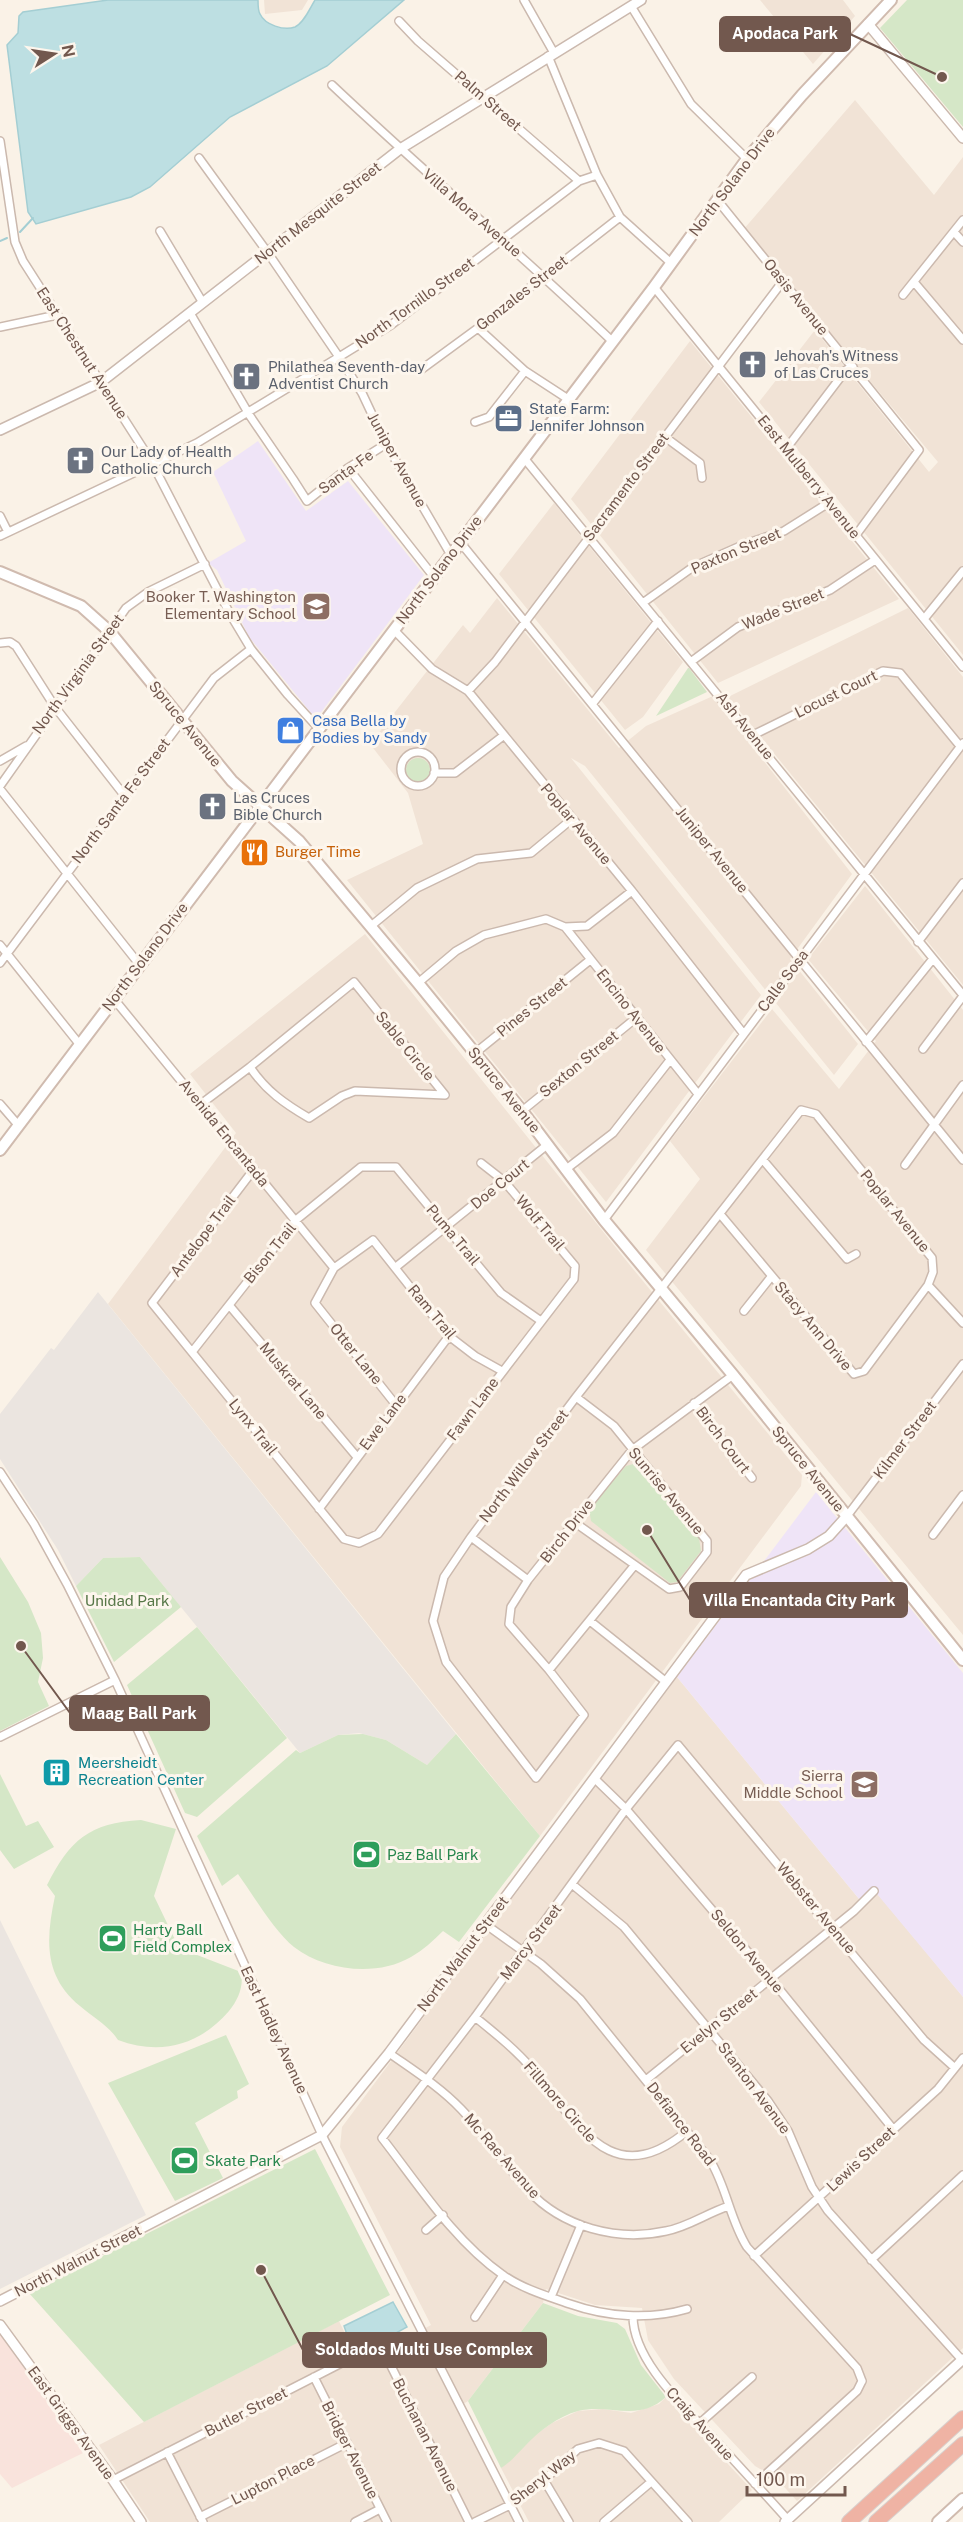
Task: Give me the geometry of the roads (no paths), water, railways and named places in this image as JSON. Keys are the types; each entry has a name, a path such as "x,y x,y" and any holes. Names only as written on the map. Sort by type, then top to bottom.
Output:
{"highway":[{"path":"849,2522 963,2418"},
{"path":"876,2522 963,2444"}],"main road":[{"name":"North Solano Drive","path":"0,1150 654,287 747,159 891,0"},
{"name":"Spruce Avenue","path":"0,572 81,606 110,631 232,781 299,841 522,1111 604,1220 733,1375 963,1660"},
{"path":"938,2522 963,2499"}],"street":[{"path":"524,0 551,55 597,175 620,217 671,263"},
{"name":"North Mesquite Street","path":"0,430 101,382 400,149 641,0"},
{"path":"631,6 691,104 747,159"},
{"name":"Palm Street","path":"399,21 418,41 579,181"},
{"path":"868,24 963,138"},
{"name":"Villa Mora Avenue","path":"332,85 501,240 544,276 612,341"},
{"name":"East Chestnut Avenue","path":"0,141 15,242 23,261 153,465 251,649 320,730"},
{"name":"Juniper Avenue","path":"199,158 268,253 362,393 386,444 451,555"},
{"name":"North Tornillo Street","path":"0,536 197,443 391,325 579,181 597,175"},
{"name":"Oasis Avenue","path":"718,201 919,450 856,535"},
{"name":"Gonzales Street","path":"422,369 620,217"},
{"path":"903,296 963,220"},
{"path":"160,231 203,303"},
{"path":"954,232 963,242"},
{"name":"Sacramento Street","path":"468,691 495,662 783,281"},
{"path":"914,282 963,339"},
{"name":"East Mulberry Avenue","path":"654,287 963,667"},
{"path":"190,314 247,412"},
{"path":"0,327 57,315"},
{"path":"478,328 525,371 568,399"},
{"path":"786,449 846,370 853,367"},
{"path":"475,422 489,417 525,371"},
{"name":"Santa-Fe","path":"247,412 306,501 348,468 386,444"},
{"path":"665,436 700,463 702,478"},
{"name":"Ash Avenue","path":"524,458 590,535 932,960 963,995"},
{"path":"348,468 434,577"},
{"name":"Paxton Street","path":"644,602 693,567 745,544 784,531 830,502"},
{"path":"0,516 8,532"},
{"name":"Juniper Avenue","path":"460,542 963,1160"},
{"name":"Wade Street","path":"692,661 738,627 830,590 875,560"},
{"name":"North Virginia Street","path":"0,788 126,608 148,592 205,564"},
{"path":"924,619 963,571"},
{"path":"593,703 658,621"},
{"name":"Poplar Avenue","path":"394,630 432,669 468,691 502,736 632,891 743,1033"},
{"path":"0,643 10,642 16,646 55,707 124,795"},
{"name":"North Santa Fe Street","path":"0,963 214,678 251,649"},
{"name":"Locust Court","path":"753,735 883,671 900,673 962,745"},
{"path":"435,772 455,773 502,736"},
{"path":"0,761 28,745"},
{"name":"Calle Sosa","path":"604,1220 962,745"},
{"path":"418,752 423,753 432,761 435,772 428,783 410,785 402,776 401,765 408,756 418,752"},
{"path":"0,788 139,964"},
{"path":"371,926 417,888 477,859 531,852 572,819"},
{"path":"918,942 963,883"},
{"path":"418,983 456,951 484,935 546,919 565,927 587,926 632,891"},
{"name":"Encino Avenue","path":"565,927 698,1094"},
{"path":"0,945 80,1045"},
{"name":"Pines Street","path":"474,1054 590,960"},
{"path":"866,1042 932,960"},
{"name":"Sable Circle","path":"201,1104 354,982 445,1095 355,1091 342,1096 309,1118 276,1098 261,1083 250,1067"},
{"path":"923,1049 963,995"},
{"name":"Avenida Encantada","path":"114,999 334,1268"},
{"name":"Sexton Street","path":"522,1111 636,1018"},
{"path":"566,1170 613,1133 670,1060"},
{"path":"905,1165 963,1085"},
{"path":"0,1104 19,1126"},
{"name":"Poplar Avenue","path":"801,1110 816,1114 932,1258 933,1272 927,1286"},
{"name":"North Willow Street","path":"584,1715 536,1778 446,1662 433,1621 444,1577 471,1537 659,1288 801,1110"},
{"name":"Doe Court","path":"396,1266 547,1145"},
{"path":"763,1160 847,1259 856,1254"},
{"name":"Wolf Trail","path":"481,1162 504,1181 575,1266"},
{"name":"Bison Trail","path":"192,1352 296,1220 361,1167"},
{"name":"Puma Trail","path":"361,1167 396,1167 501,1293 541,1321"},
{"name":"Antelope Trail","path":"152,1303 254,1169"},
{"name":"Stacy Ann Drive","path":"720,1214 854,1374 864,1371 927,1286"},
{"name":"Ram Trail","path":"334,1268 373,1240 396,1266 449,1336 475,1356 502,1371"},
{"name":"Fawn Lane","path":"359,1543 378,1534 574,1279 575,1266"},
{"name":"Otter Lane","path":"334,1268 315,1303 396,1405"},
{"path":"744,1311 771,1277"},
{"path":"927,1286 963,1323"},
{"name":"Lynx Trail","path":"152,1303 344,1539 359,1543"},
{"name":"Muskrat Lane","path":"229,1305 357,1457"},
{"name":"Ewe Lane","path":"319,1509 449,1336"},
{"name":"Kilmer Street","path":"847,1516 963,1364"},
{"name":"Birch Drive","path":"584,1715 509,1624 511,1607 528,1580 632,1450 733,1375"},
{"name":"Sunrise Avenue","path":"576,1397 614,1426 707,1541 707,1552 680,1587 669,1589 634,1566"},
{"name":"Birch Court","path":"694,1403 752,1478"},
{"name":"East Hadley Avenue","path":"0,1472 51,1554 115,1680 322,2135 519,2522"},
{"path":"933,1535 963,1495"},
{"name":"North Walnut Street","path":"0,2301 322,2135 389,2053 746,1575 808,1549 829,1536 847,1516"},
{"path":"549,1670 634,1566 574,1522"},
{"path":"471,1537 528,1580"},
{"path":"590,1621 665,1681"},
{"path":"0,1737 115,1680"},
{"name":"Marcy Street","path":"443,2215 382,2138 476,2017 626,1809 678,1746"},
{"name":"Webster Avenue","path":"678,1746 833,1928 924,2040 955,2068"},
{"name":"Seldon Avenue","path":"595,1779 626,1809 771,1979 893,2129"},
{"name":"Stanton Avenue","path":"573,1885 624,1927 709,2029 778,2116 794,2144 818,2198 834,2219 963,2359"},
{"name":"Evelyn Street","path":"646,2080 833,1928 874,1891"},
{"name":"Defiance Road","path":"485,1923 523,1950 580,1999 714,2166 722,2182 740,2236 754,2256 857,2368 865,2380 857,2391 755,2484"},
{"name":"Fillmore Circle","path":"476,2017 522,2058 585,2135 599,2146 620,2154 649,2154 663,2149 687,2131"},
{"name":"Mc Rae Avenue","path":"389,2053 427,2080 462,2110 536,2198 553,2211 581,2225 616,2234 652,2234 677,2228 729,2206"},
{"name":"Lewis Street","path":"754,2256 938,2089 963,2058"},
{"path":"871,2260 963,2175"},
{"path":"426,2230 443,2215 473,2250 503,2275 531,2290 592,2312 633,2316 687,2309"},
{"path":"551,2297 581,2225"},
{"path":"475,2317 503,2275"},
{"name":"Craig Avenue","path":"633,2316 637,2335 650,2362 669,2390 787,2521"},
{"name":"East Griggs Avenue","path":"0,2325 141,2522"},
{"name":"Butler Street","path":"113,2480 369,2349 380,2350"},
{"name":"Buchanan Avenue","path":"380,2350 388,2360 469,2522"},
{"path":"787,2521 963,2359"},
{"name":"Bridger Avenue","path":"314,2377 387,2522"},
{"path":"700,2423 752,2377"},
{"name":"Sheryl Way","path":"475,2522 510,2505 544,2480 578,2449 599,2443 624,2451 688,2522"},
{"name":"Lupton Place","path":"202,2519 347,2444"},
{"path":"166,2452 202,2519"},
{"path":"544,2480 569,2522"},
{"path":"604,2522 651,2482"},
{"path":"355,2522 380,2509"}],"water":[{"path":"108,0 258,0 262,18 275,26 291,28 301,22 315,0 404,0 327,66 230,117 150,187 131,197 36,224 28,212 7,45 18,33 19,16 23,12"},
{"path":"393,2302 407,2327 387,2338 371,2335 350,2343 344,2326"}],"waterway":[{"path":"20,232 33,218"},
{"path":"0,241 7,238"}],"place":[{"name":"Apodaca Park","path":"942,77"},
{"name":"Jehovah's Witness of Las Cruces","path":"753,365"},
{"name":"Philathea Seventh-day Adventist Church","path":"247,376"},
{"name":"State Farm: Jennifer Johnson","path":"508,418"},
{"name":"Our Lady of Health Catholic Church","path":"80,461"},
{"name":"Booker T. Washington Elementary School","path":"317,606"},
{"name":"Casa Bella by Bodies by Sandy","path":"291,730"},
{"name":"Las Cruces Bible Church","path":"212,807"},
{"name":"Burger Time","path":"254,852"},
{"name":"Villa Encantada City Park","path":"647,1530"},
{"name":"Maag Ball Park","path":"21,1646"},
{"name":"Meersheidt Recreation Center","path":"57,1772"},
{"name":"Sierra Middle School","path":"864,1785"},
{"name":"Paz Ball Park","path":"366,1855"},
{"name":"Harty Ball Field Complex","path":"112,1939"},
{"name":"Skate Park","path":"184,2161"},
{"name":"Soldados Multi Use Complex","path":"261,2270"}],"park label":[{"name":"Unidad Park","path":"127,1601"}]}
